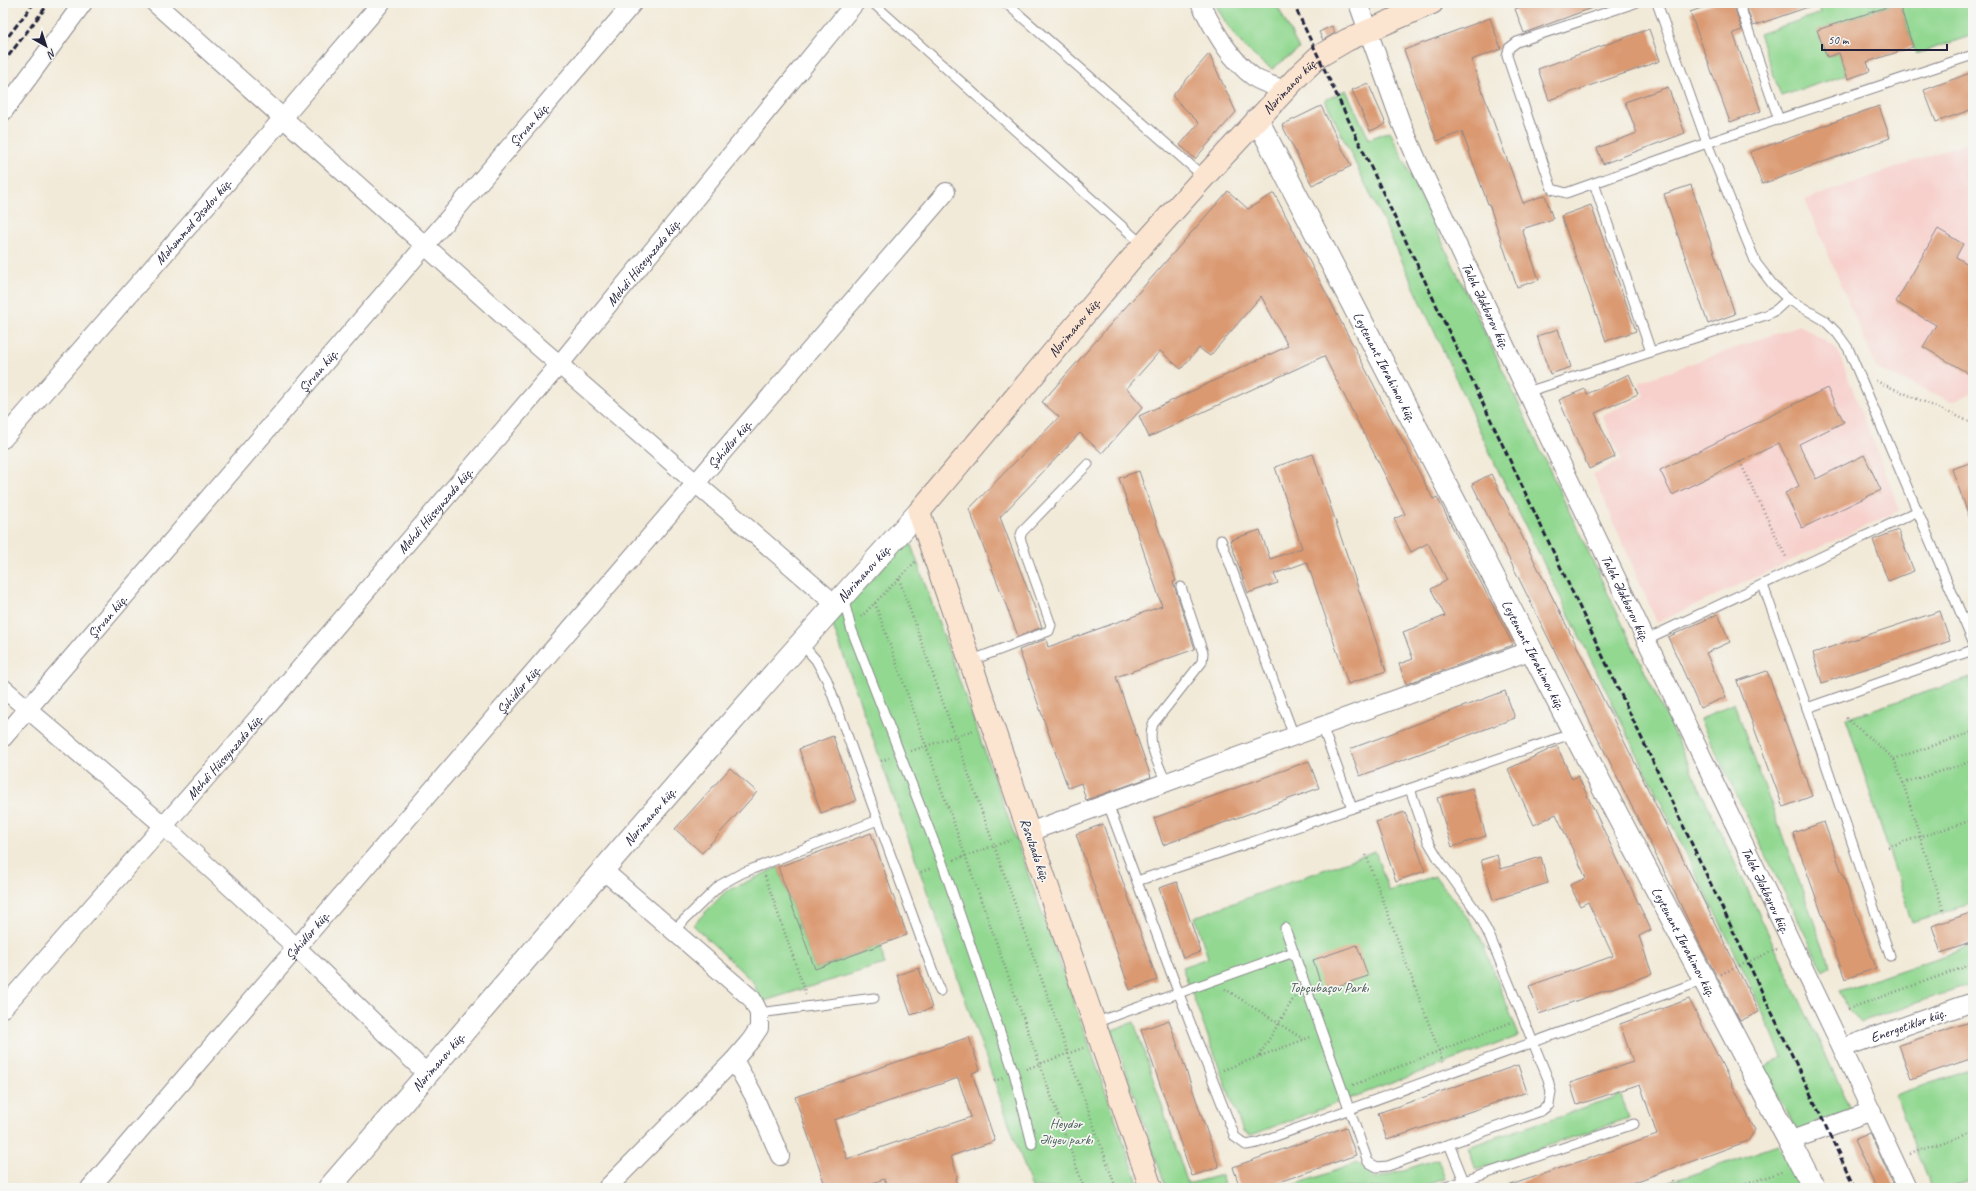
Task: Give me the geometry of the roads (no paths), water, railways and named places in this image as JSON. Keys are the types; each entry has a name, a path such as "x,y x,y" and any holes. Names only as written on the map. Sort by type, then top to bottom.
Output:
{"main road":[{"name":"Nərimanov küç.","path":"918,512 1143,245 1284,90 1318,57 1341,43 1367,30 1432,3"},
{"name":"Rəsulzadə küç.","path":"918,512 970,661 1023,835 1094,1023 1151,1188"}],"street":[{"path":"3,112 83,3"},
{"path":"155,3 559,365 696,484 838,600"},
{"name":"Məhəmməd Əsədov küç.","path":"3,439 283,118 381,3"},
{"name":"Şirvan küç.","path":"3,738 633,3"},
{"name":"Mehdi Hüseynzadə küç.","path":"3,1008 228,754 559,365 855,3"},
{"path":"1200,3 1224,46 1241,66 1256,79 1284,90"},
{"name":"Taleh Ələkbərov küç.","path":"1358,3 1400,120 1418,162 1526,392 1647,639 1792,942 1907,1188"},
{"name":"Leytenant Ibrahimov küç.","path":"1257,119 1574,733 1814,1188"},
{"name":"Şəhidlər küç.","path":"90,1188 946,192"},
{"name":"Nərimanov küç.","path":"329,1188 838,600 918,512"},
{"path":"1023,835 1532,650"},
{"path":"3,688 29,708 164,826 297,948 428,1074"},
{"path":"603,870 752,1000 759,1013 758,1028 734,1060 607,1188"},
{"name":"Energetiklər küç.","path":"1842,1048 1973,1002"},
{"path":"734,1060 753,1094 780,1156"},
{"path":"1789,1141 1872,1111"}],"lane":[{"path":"873,3 1143,245"},
{"path":"1006,3 1204,177"},
{"path":"1636,3 1517,42 1509,48 1506,56 1552,189 1566,193 1707,143 1973,54"},
{"path":"1657,3 1707,143 1756,263 1773,285 1788,299 1824,320 1837,332 1848,348 1973,642"},
{"path":"1739,3 1779,120"},
{"path":"1594,183 1651,352"},
{"path":"1526,392 1766,316 1776,310 1788,299"},
{"path":"970,661 1049,630 1051,625 1020,538 1022,532 1088,464"},
{"path":"1647,639 1918,511"},
{"path":"1221,540 1294,736"},
{"path":"1763,585 1807,708 1890,956"},
{"path":"1166,783 1150,740 1150,732 1153,724 1202,662 1204,653 1181,587"},
{"path":"838,600 851,628 901,754 943,865 1014,1073 1032,1144"},
{"path":"801,643 816,660 827,680 940,991"},
{"path":"1807,708 1973,650"},
{"path":"1322,726 1352,808"},
{"path":"1137,881 1574,733"},
{"path":"1284,928 1294,952 1321,1033 1368,1162 1377,1167 1388,1166 1541,1111 1549,1105 1551,1092 1548,1079 1479,915 1438,858 1428,841 1410,789"},
{"path":"1108,804 1179,994 1235,1137 1246,1145 1257,1143 1349,1110 1704,980"},
{"path":"673,931 720,885 761,866 878,820"},
{"path":"1094,1023 1294,952"},
{"path":"759,1013 874,998"},
{"path":"1443,1188 1634,1124"},
{"path":"1449,1144 1464,1181"}],"railway":[{"path":"3,43 34,3"},
{"path":"3,63 49,3"},
{"path":"1293,3 1855,1188"}],"park label":[{"name":"Topçubaşov Parkı","path":"1329,987"},
{"name":"Heydər Əliyev parkı","path":"1066,1132"}]}
